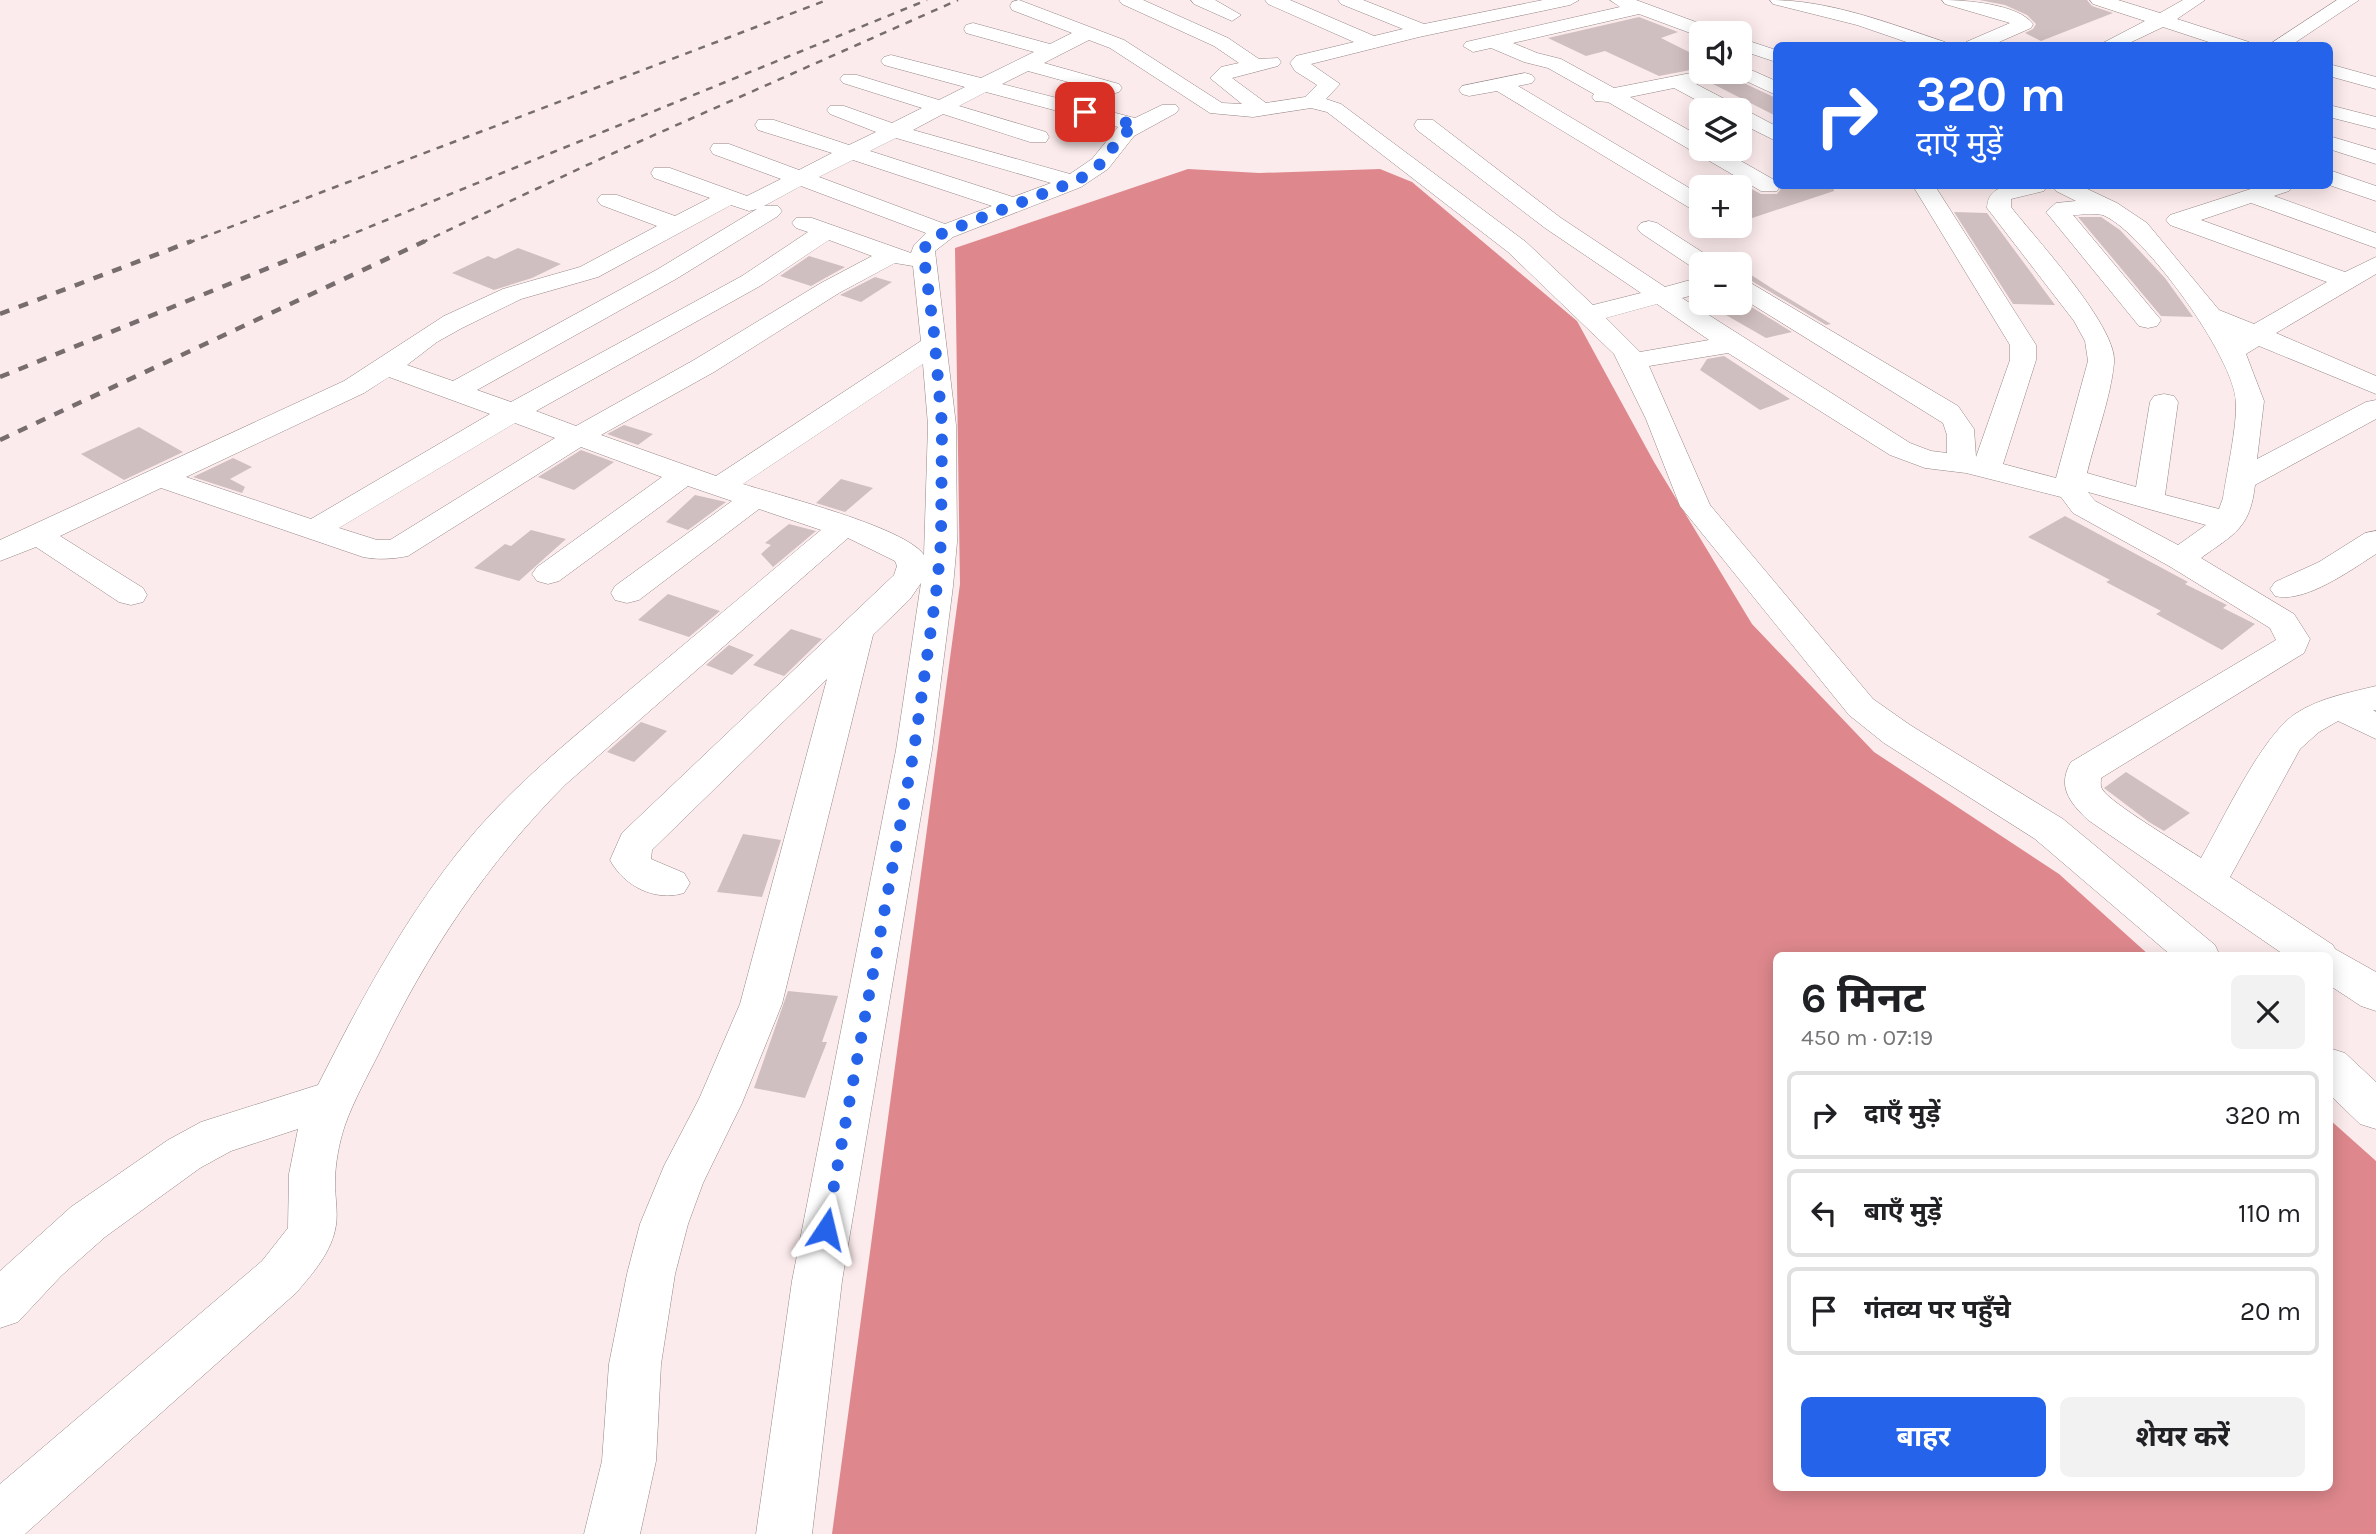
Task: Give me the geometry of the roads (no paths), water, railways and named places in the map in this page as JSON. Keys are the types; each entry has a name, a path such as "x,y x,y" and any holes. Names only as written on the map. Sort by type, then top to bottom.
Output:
{"street":[{"path":"1128,0 1221,42 1255,65"},
{"path":"1199,0 1232,15"},
{"path":"1274,0 1371,42"},
{"path":"1347,0 1422,30"},
{"path":"1263,110 1220,78 1228,71 1282,61 1300,62 1422,30 1570,0"},
{"path":"1618,0 1689,26"},
{"path":"1779,0 1864,21 1926,42"},
{"path":"1833,0 1857,7"},
{"path":"1951,0 2024,24 1982,42"},
{"path":"2099,0 2230,42"},
{"path":"2115,42 2162,20 2196,0"},
{"path":"2282,42 2350,0"},
{"path":"1053,51 973,29 1026,3 1142,58 1211,107 1229,111 1263,110 1311,102 1325,104 1346,114 1517,247 1587,315 1614,337 1633,361 1695,506 1861,707 1897,734 2049,829 2195,952"},
{"path":"1455,49 1640,8"},
{"path":"1762,12 1866,42"},
{"path":"0,552 354,387 387,367 428,336 492,302 589,272 677,225 749,204 1089,32"},
{"path":"1494,42 1567,70 1689,139"},
{"path":"1752,49 1773,58"},
{"path":"1752,66 1773,60"},
{"path":"891,61 1136,125"},
{"path":"1300,62 1302,67 1331,84 1311,102"},
{"path":"990,63 1021,67 1112,88"},
{"path":"1469,90 1567,70"},
{"path":"2333,72 2376,83"},
{"path":"1752,76 1773,87"},
{"path":"850,79 1038,137"},
{"path":"1508,115 1689,80"},
{"path":"1677,82 1707,98"},
{"path":"1500,84 1689,196"},
{"path":"161,478 374,550 397,549 577,437 704,366 830,288 908,261 945,232 1073,182 1100,164 1112,144 1136,125 1169,109"},
{"path":"837,110 894,131 1073,182"},
{"path":"2333,112 2376,123"},
{"path":"1752,122 1773,133"},
{"path":"766,125 1013,205"},
{"path":"1425,125 1553,223 1733,344 1899,449 1926,459 1961,463 2149,500 2230,522"},
{"path":"2333,143 2376,157"},
{"path":"1619,155 1689,146"},
{"path":"721,149 945,232"},
{"path":"1729,161 1773,185"},
{"path":"662,173 908,261"},
{"path":"2333,178 2376,194"},
{"path":"1752,190 1773,185"},
{"path":"1959,201 2024,189"},
{"path":"2070,189 2108,207 2139,228 2197,319 2234,356 2250,401 2241,480 2230,522 2180,559"},
{"path":"2273,189 2178,220 2347,281"},
{"path":"2253,196 2376,241"},
{"path":"610,201 677,225"},
{"path":"1959,201 2086,319 2098,341 2101,361 2071,484 2074,498 2084,507 2180,559 2281,621 2291,632 2292,645 2084,771 2082,789 2101,810 2312,952"},
{"path":"1959,201 2025,353 1987,469"},
{"path":"454,392 667,274 749,204"},
{"path":"1689,206 1657,220 1691,252"},
{"path":"2108,207 2064,208 2058,212 2148,320"},
{"path":"314,530 512,413 751,281 826,231"},
{"path":"784,1534 817,1281 914,750 937,586 941,542 942,425 935,344 908,261"},
{"path":"2234,356 2256,334 2376,264"},
{"path":"1587,315 1689,288"},
{"path":"1752,294 1948,412 1962,432 1961,463"},
{"path":"2086,319 2197,319 2256,334 2376,386"},
{"path":"719,486 935,344"},
{"path":"1633,361 1733,344"},
{"path":"387,367 684,475 843,527 895,547 909,556 913,566 910,576 898,592 636,843 629,860 632,866 650,877 670,883"},
{"path":"2149,500 2164,402"},
{"path":"2241,480 2376,408"},
{"path":"548,574 684,475"},
{"path":"626,593 754,499"},
{"path":"0,1520 279,1277 297,1256 310,1235 313,1220 314,1161 321,1130 334,1099 399,970 478,852 506,819 553,775 843,527"},
{"path":"38,535 131,595"},
{"path":"2286,589 2330,569 2376,540"},
{"path":"612,1534 629,1461 635,1364 664,1224 681,1181 720,1103 761,1004 857,631"},
{"path":"2207,882 2286,741 2304,722 2339,707 2376,698"},
{"path":"2339,707 2376,727"},
{"path":"2333,966 2376,994"},
{"path":"2333,1070 2376,1110"},
{"path":"0,1305 44,1260 88,1222 184,1154 217,1136 334,1099"}],"railway":[{"path":"188,243 827,0"},
{"path":"330,243 927,0"},
{"path":"421,243 598,160 958,0"},
{"path":"0,314 192,241"},
{"path":"0,377 335,241"},
{"path":"0,440 425,241"}]}
